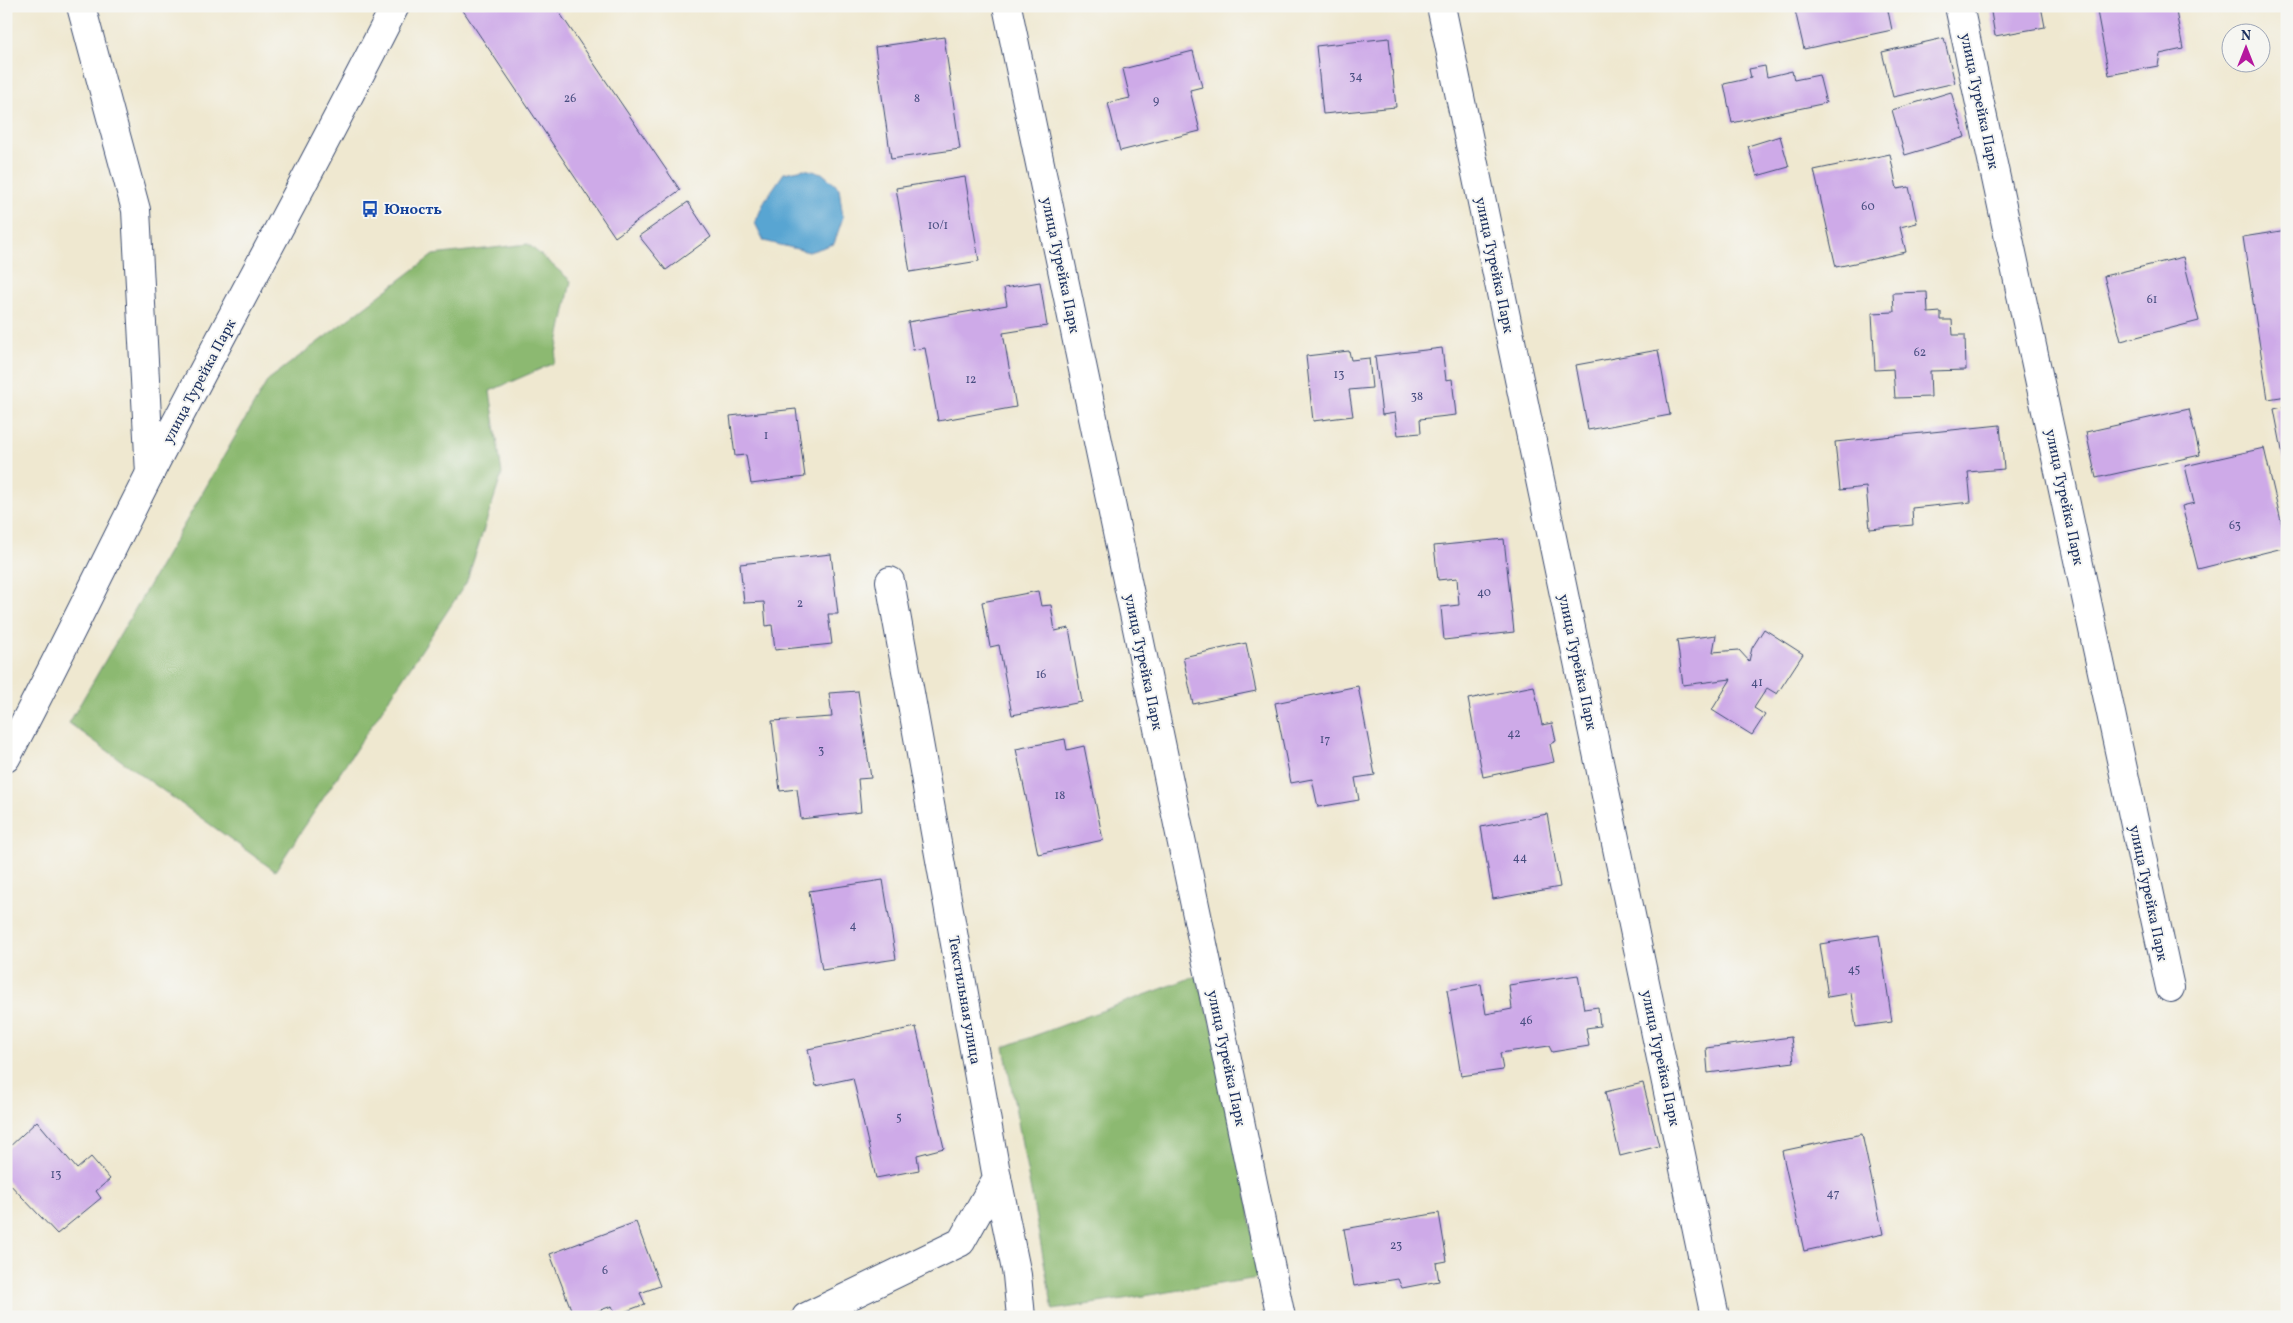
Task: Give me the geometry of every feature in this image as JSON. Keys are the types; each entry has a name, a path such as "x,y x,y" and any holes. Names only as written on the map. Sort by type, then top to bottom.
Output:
{"street":[{"path":"81,6 136,210 150,474"},
{"name":"улица Турейка Парк","path":"6,758 64,648 150,474 395,6"},
{"name":"улица Турейка Парк","path":"1007,6 1280,1317"},
{"name":"улица Турейка Парк","path":"1441,6 1715,1317"},
{"name":"улица Турейка Парк","path":"1960,6 2170,988"},
{"name":"Текстильная улица","path":"890,581 997,1178 1017,1275 1021,1317"},
{"path":"806,1317 961,1242 997,1178"}],"green space":[{"path":"528,244 571,281 554,363 490,391 502,474 466,583 275,871 69,723 268,380 433,255"},
{"path":"1196,976 1234,1096 1258,1278 1053,1310 1004,1047"}],"water":[{"path":"804,169 822,173 839,188 843,217 834,244 809,252 764,241 755,223 765,200 784,173"}],"building":[{"path":"460,6 555,6 680,190 615,237"},
{"path":"1794,6 1887,6 1892,30 1804,49"},
{"path":"1990,6 2041,6 2045,27 1995,36"},
{"path":"2096,6 2175,6 2183,49 2160,54 2158,66 2109,75"},
{"path":"944,37 960,149 891,159 875,47"},
{"path":"1389,38 1396,107 1323,114 1316,46"},
{"path":"1944,38 1955,83 1893,97 1882,52"},
{"path":"1193,51 1202,87 1190,90 1200,131 1120,151 1108,103 1130,98 1123,69"},
{"path":"1765,66 1767,77 1792,71 1794,80 1819,75 1826,103 1732,123 1724,84 1751,78 1749,69"},
{"path":"1951,92 1965,137 1905,155 1892,110"},
{"path":"1780,136 1789,167 1757,176 1748,146"},
{"path":"1890,154 1897,189 1909,187 1917,223 1900,227 1906,252 1836,267 1814,170"},
{"path":"965,177 979,261 910,272 896,188"},
{"path":"688,202 711,237 666,270 639,236"},
{"path":"2287,230 2287,396 2268,399 2243,237"},
{"path":"2183,257 2199,321 2121,341 2104,276"},
{"path":"1040,282 1047,326 1003,333 1016,407 938,421 925,348 913,350 908,322 1007,305 1004,288"},
{"path":"1927,292 1928,313 1941,312 1941,320 1952,320 1953,335 1965,335 1966,370 1930,371 1931,397 1895,398 1893,369 1875,370 1872,313 1894,312 1893,293"},
{"path":"1442,348 1446,380 1452,379 1456,415 1420,419 1421,433 1398,435 1395,413 1382,415 1375,356"},
{"path":"1658,350 1670,415 1588,430 1576,365"},
{"path":"1349,351 1351,360 1369,358 1372,388 1349,390 1353,416 1313,421 1306,356"},
{"path":"2287,406 2287,466 2285,466 2274,409"},
{"path":"796,409 805,477 751,484 746,455 735,456 730,416"},
{"path":"2189,409 2200,455 2096,478 2086,432"},
{"path":"2000,425 2004,469 1968,472 1971,502 1912,508 1913,525 1870,529 1866,487 1840,490 1835,442"},
{"path":"2264,448 2287,547 2198,569 2182,506 2194,503 2185,466"},
{"path":"1504,539 1514,632 1444,640 1441,607 1459,605 1457,578 1438,580 1434,546"},
{"path":"831,554 838,614 828,614 832,644 775,650 772,625 766,626 764,602 744,603 740,564"},
{"path":"1038,591 1041,606 1051,605 1055,631 1069,628 1082,702 1012,715 999,645 990,647 982,602"},
{"path":"1764,629 1803,654 1777,694 1767,688 1754,708 1765,715 1752,735 1712,710 1731,679 1683,685 1677,640 1716,635 1713,652 1739,650 1749,661 1752,648"},
{"path":"1246,643 1256,691 1193,704 1183,657"},
{"path":"1358,686 1375,775 1355,778 1359,800 1318,807 1312,779 1291,783 1275,703"},
{"path":"1534,686 1542,725 1552,723 1556,741 1550,744 1554,762 1483,777 1468,699"},
{"path":"858,691 871,778 858,779 861,812 801,819 797,789 780,791 772,721 832,717 829,693"},
{"path":"1065,739 1067,750 1084,746 1103,840 1038,854 1016,749"},
{"path":"1547,814 1560,887 1493,899 1481,827"},
{"path":"883,880 896,959 822,970 809,891"},
{"path":"1879,935 1892,1022 1856,1027 1851,993 1828,997 1820,944"},
{"path":"1578,975 1584,1009 1598,1007 1600,1026 1586,1028 1589,1046 1552,1052 1549,1046 1500,1053 1503,1070 1461,1076 1447,990 1481,984 1486,1014 1512,1009 1509,985"},
{"path":"916,1027 944,1148 917,1155 919,1170 876,1178 853,1078 816,1086 808,1049"},
{"path":"1791,1037 1794,1062 1708,1073 1706,1048"},
{"path":"1643,1083 1659,1146 1620,1156 1605,1092"},
{"path":"37,1121 77,1169 91,1157 110,1179 96,1191 101,1198 57,1234 6,1180 6,1150"},
{"path":"1862,1134 1883,1234 1804,1251 1782,1151"},
{"path":"1439,1213 1447,1261 1436,1263 1439,1281 1402,1288 1398,1279 1354,1286 1344,1229"},
{"path":"636,1222 660,1286 640,1293 645,1304 616,1315 612,1306 580,1317 574,1317 550,1254"}],"place":[{"name":"Юность","path":"370,209"}]}
